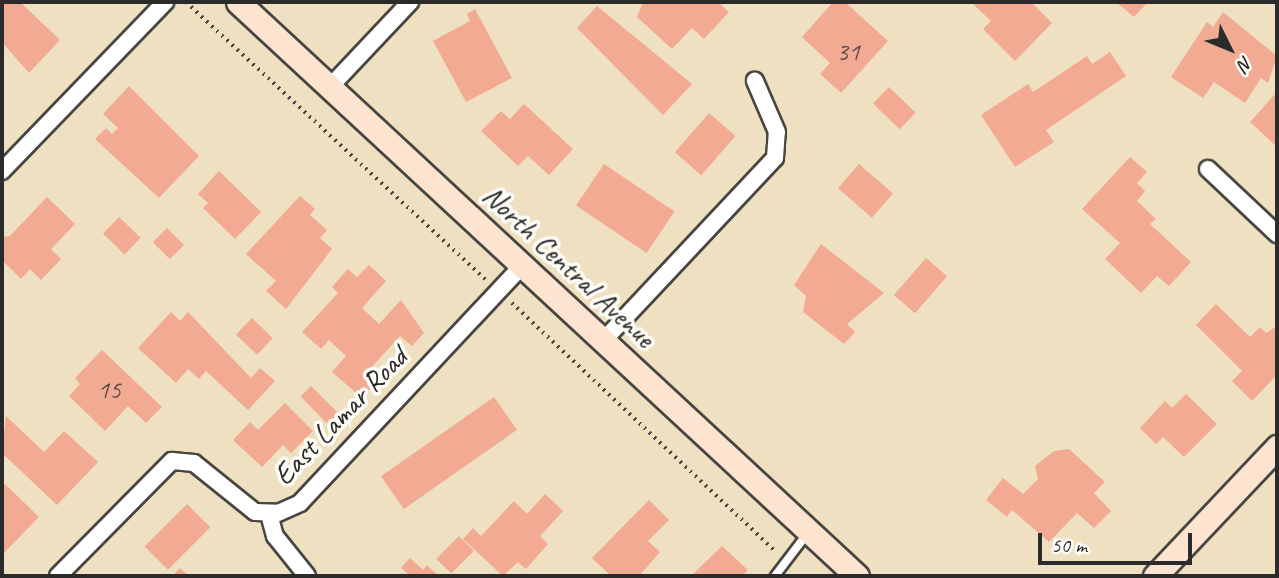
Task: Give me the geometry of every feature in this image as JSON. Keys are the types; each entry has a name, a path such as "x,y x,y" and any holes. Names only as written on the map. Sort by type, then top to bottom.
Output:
{"main road":[{"name":"North Central Avenue","path":"238,2 857,576"},
{"path":"1155,576 1277,447"}],"street":[{"path":"2,171 165,2"},
{"path":"330,87 410,2"},
{"path":"603,341 775,158 777,132 755,81"},
{"path":"1208,169 1277,234"},
{"name":"East Lamar Road","path":"58,576 172,460 194,463 241,505 270,514 304,499 522,266"},
{"path":"270,514 275,536 307,576"}],"lane":[{"path":"775,576 809,532"}],"building":[{"path":"2,2 20,2 60,40 29,73 2,42"},
{"path":"643,2 718,2 729,12 704,39 692,28 672,49 637,17"},
{"path":"833,2 845,2 888,41 841,93 820,74 830,63 802,37"},
{"path":"971,2 1031,2 1052,23 1015,61 983,29 991,21"},
{"path":"1116,2 1144,2 1146,4 1134,17"},
{"path":"597,6 692,84 663,115 577,28"},
{"path":"475,9 512,78 466,102 433,41 470,21 467,14"},
{"path":"1223,12 1277,56 1268,83 1261,78 1245,103 1214,82 1203,98 1171,77 1207,22 1213,27"},
{"path":"1110,52 1126,76 1046,130 1054,142 1015,167 981,115 1028,84 1033,92 1087,56 1092,64"},
{"path":"129,86 199,156 159,198 95,139 106,128 112,134 118,128 103,114"},
{"path":"889,87 916,113 900,129 873,104"},
{"path":"1277,92 1277,147 1250,122"},
{"path":"524,104 573,149 549,175 528,156 518,166 481,131 501,111 510,119"},
{"path":"709,113 735,136 701,175 675,152"},
{"path":"1130,157 1147,172 1137,183 1145,191 1137,201 1156,219 1150,224 1191,262 1169,286 1157,276 1141,293 1105,259 1120,243 1082,209"},
{"path":"604,164 674,212 647,253 576,205"},
{"path":"859,164 893,194 872,218 838,188"},
{"path":"219,171 261,212 235,239 203,208 208,203 198,194"},
{"path":"300,196 315,209 310,215 327,230 320,238 332,249 286,309 266,291 276,281 246,254"},
{"path":"47,197 75,224 51,249 61,259 41,280 30,269 21,279 2,260 2,237 10,236"},
{"path":"119,217 141,238 125,254 103,234"},
{"path":"167,228 184,245 170,259 153,242"},
{"path":"821,244 884,293 847,324 855,332 844,344 803,312 806,296 794,285"},
{"path":"926,258 947,276 915,313 894,295"},
{"path":"369,265 386,281 362,308 379,324 401,300 424,333 412,346 400,336 370,369 380,378 362,398 332,372 346,356 329,340 321,349 302,332 338,293 332,287 348,269 357,277"},
{"path":"1216,304 1250,337 1260,327 1266,333 1277,326 1277,375 1252,401 1232,381 1242,371 1196,325"},
{"path":"171,312 180,321 188,312 251,378 260,368 275,381 248,410 206,371 199,379 188,369 176,383 138,348"},
{"path":"252,318 273,338 257,355 236,335"},
{"path":"102,350 162,407 146,423 128,406 105,431 69,396 80,384 75,378"},
{"path":"311,386 342,417 332,428 300,397"},
{"path":"1186,394 1217,424 1184,457 1163,437 1156,444 1140,428 1165,401 1172,408"},
{"path":"494,397 517,430 404,509 381,476"},
{"path":"285,403 313,431 291,453 283,445 262,467 233,440 250,422 258,430"},
{"path":"6,416 44,452 64,431 98,462 57,505 2,453"},
{"path":"1069,449 1105,482 1094,493 1111,511 1094,528 1077,513 1049,542 1012,510 1007,517 986,500 1003,478 1023,494 1038,479 1035,466 1054,451"},
{"path":"5,484 39,517 2,555 2,487"},
{"path":"545,494 563,511 540,536 548,544 526,569 518,562 503,576 463,539 473,528 481,536 514,501 527,514"},
{"path":"649,500 669,520 648,541 660,552 639,576 611,576 592,558"},
{"path":"187,504 210,527 168,570 145,546"},
{"path":"459,536 474,551 451,573 436,559"},
{"path":"722,546 748,570 742,576 691,576"},
{"path":"410,558 423,570 427,565 439,576 410,576 401,568"},
{"path":"180,568 189,576 172,576"}]}
